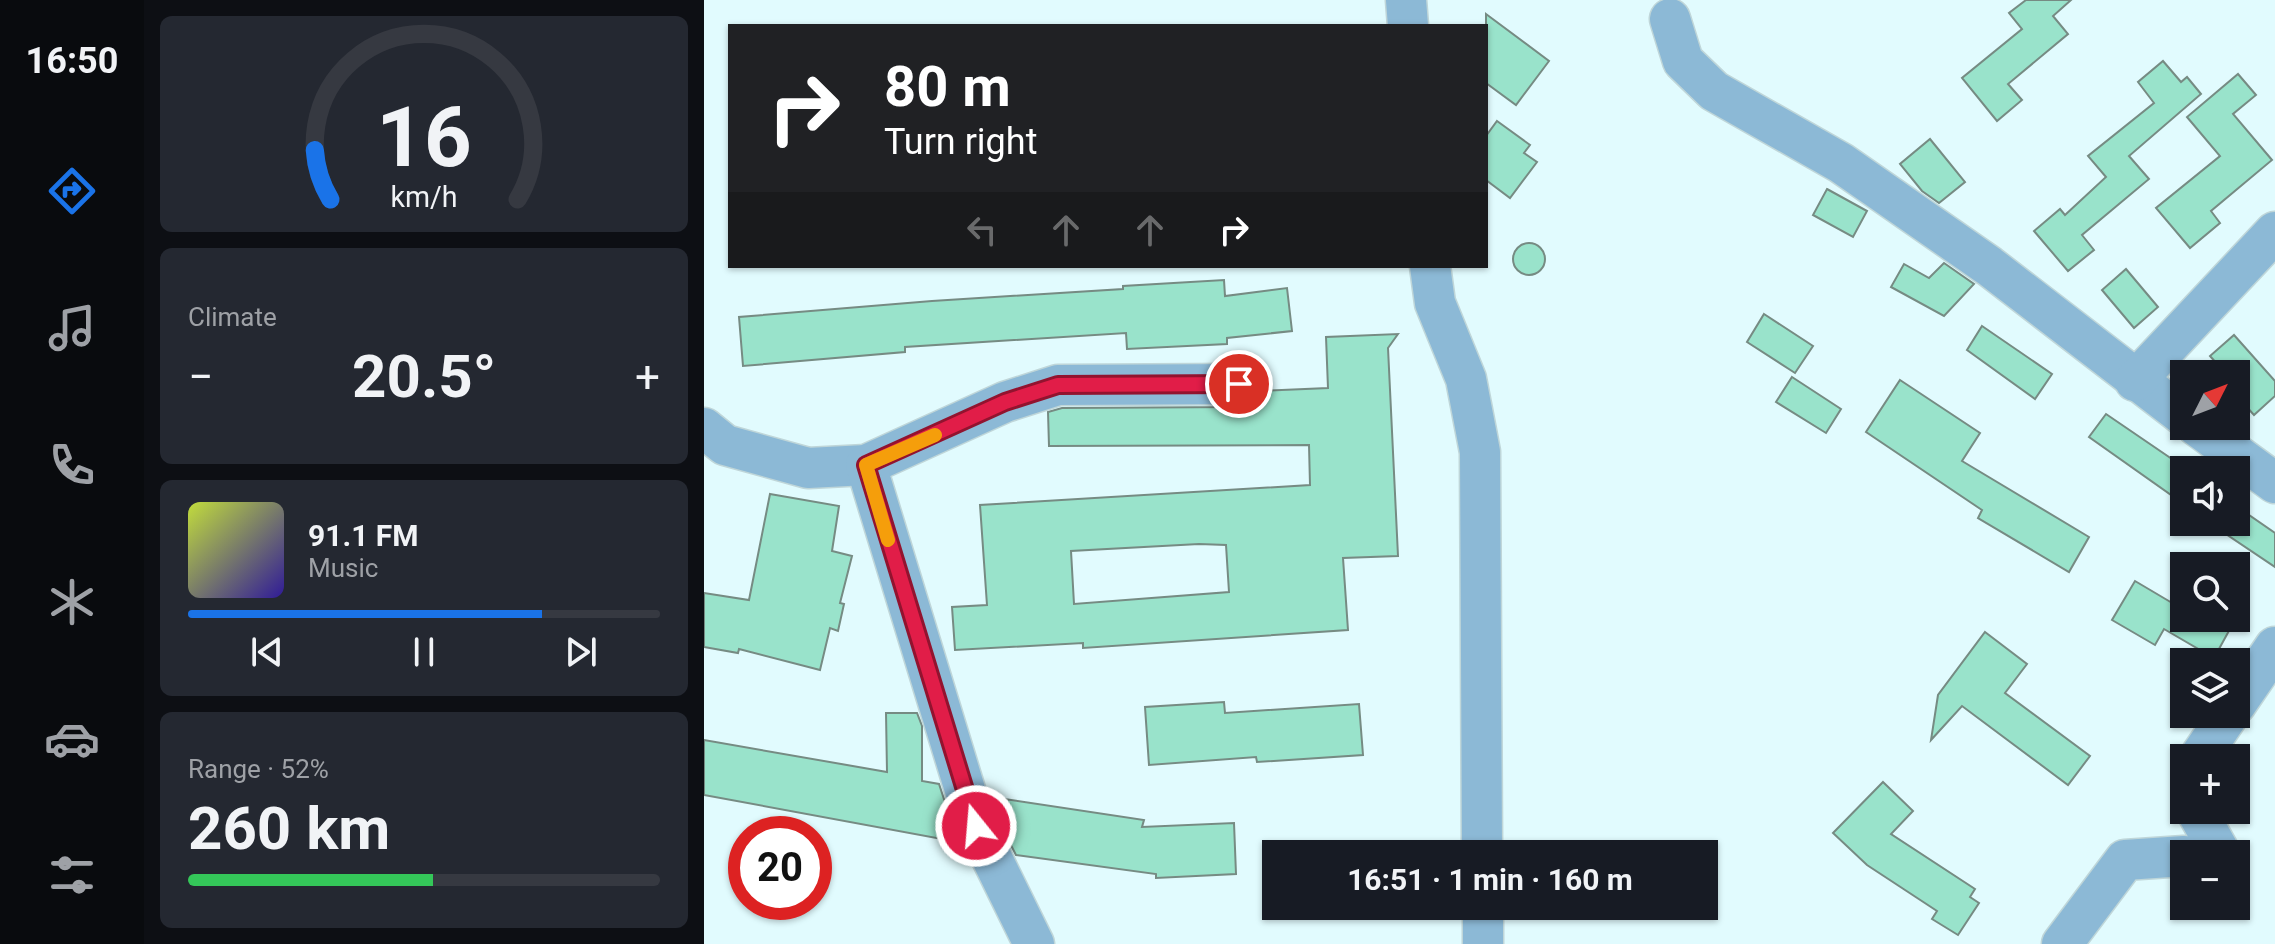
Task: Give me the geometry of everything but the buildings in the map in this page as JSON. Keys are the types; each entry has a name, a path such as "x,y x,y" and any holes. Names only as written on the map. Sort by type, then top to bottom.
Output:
{"street":[{"path":"1406,0 1408,24"},
{"path":"1670,19 1683,61 1714,91 1841,163 1989,266 2170,406"},
{"path":"2135,381 2275,232"},
{"path":"1430,268 1435,303 1466,379 1480,452 1482,840"},
{"path":"704,428 725,445 808,468 866,465 1005,402 1058,385 1239,384"},
{"path":"2216,440 2275,483"},
{"path":"866,465 976,826 1034,944"},
{"path":"2250,684 2275,647"},
{"path":"2062,944 2125,860 2170,857"},
{"path":"1483,920 1483,944"}],"slow traffic":[{"path":"888,540 866,465 935,435"}],"route":[{"path":"976,826 866,465 1005,402 1058,385 1239,384"}]}
